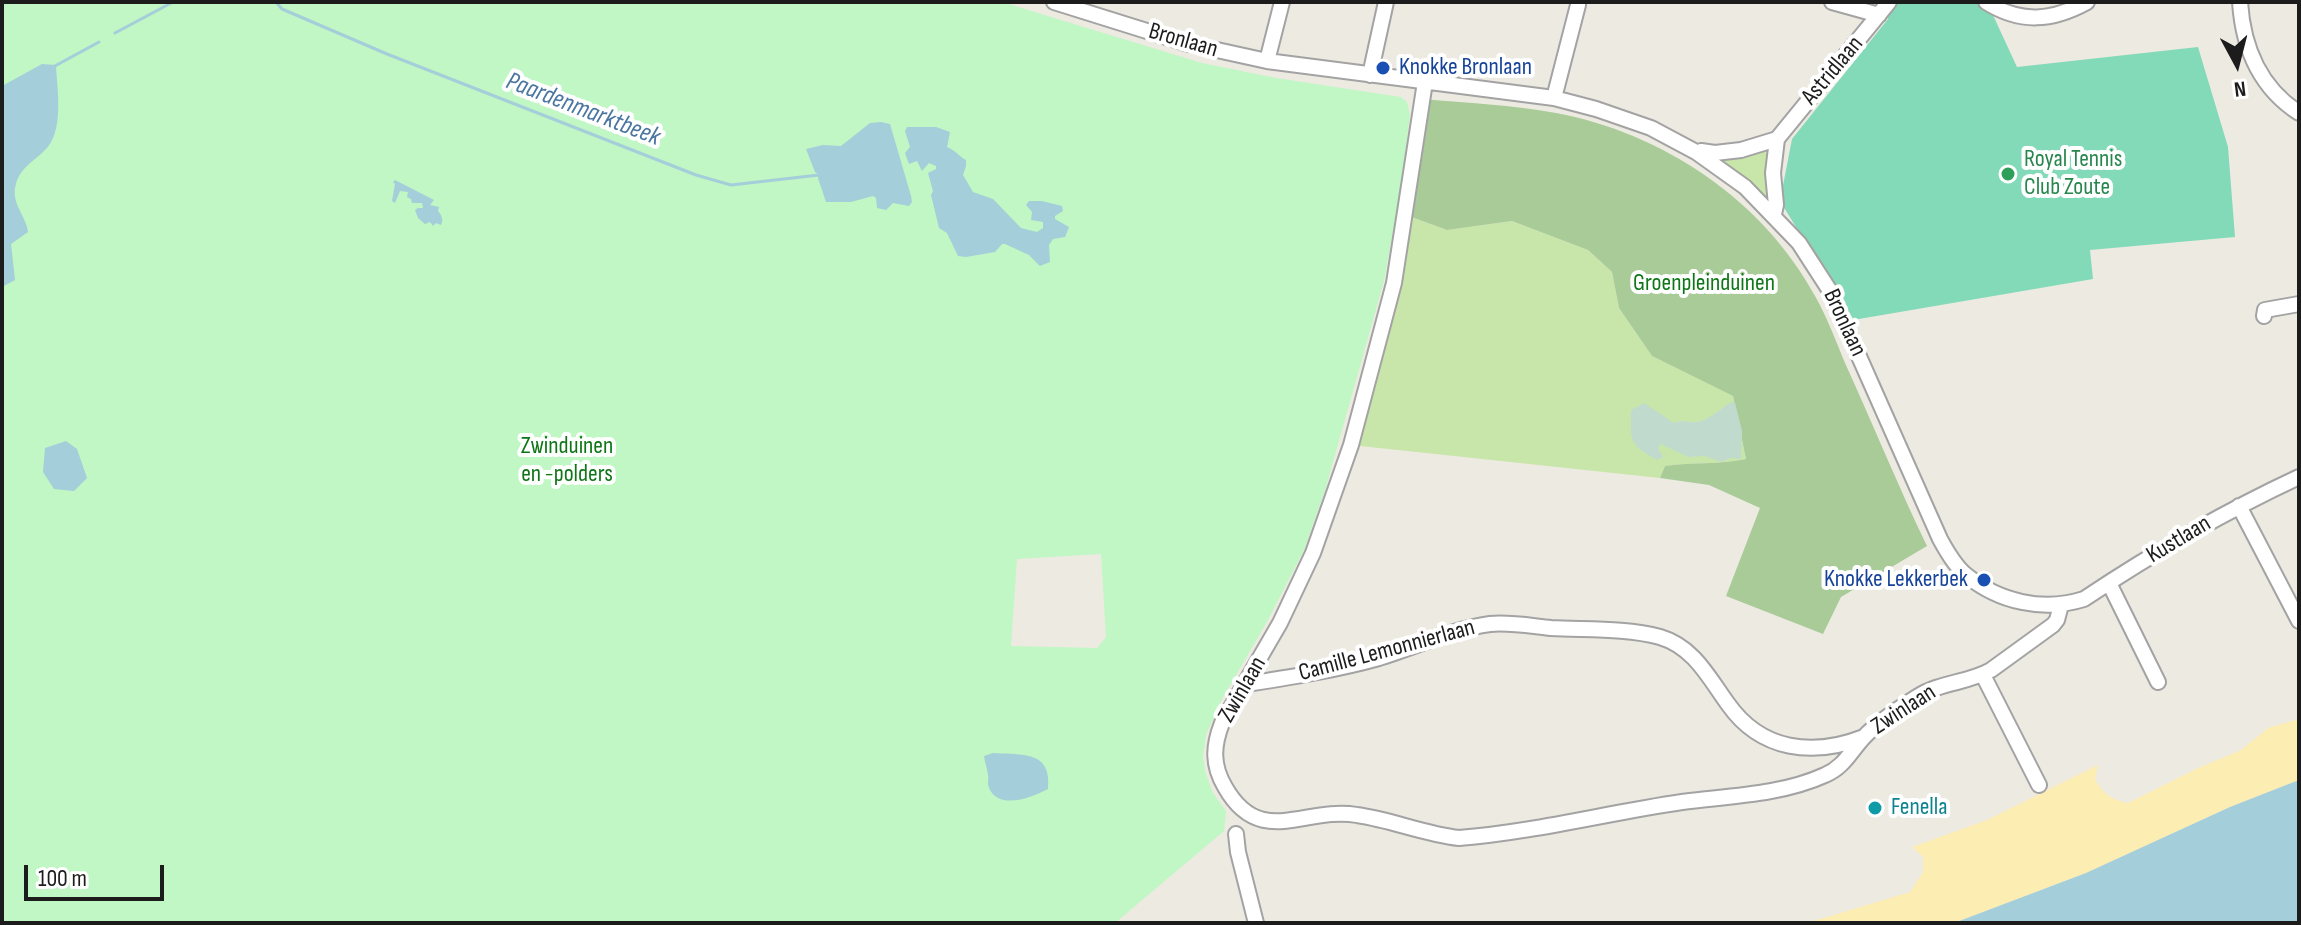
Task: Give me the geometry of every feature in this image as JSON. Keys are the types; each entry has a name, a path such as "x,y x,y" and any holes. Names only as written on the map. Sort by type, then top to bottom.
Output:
{"street":[{"name":"Bronlaan","path":"1054,2 1185,43 1267,61 1554,98 1651,128 1696,152 1726,171 1774,214 1799,243 1830,291 1950,556 1964,573 1995,594 2030,604 2061,605"},
{"path":"1267,61 1282,2"},
{"path":"1370,75 1386,2"},
{"path":"1832,2 1879,15"},
{"name":"Astridlaan","path":"1777,139 1889,2"},
{"path":"1986,2 2022,17 2037,18 2055,17 2087,2"},
{"path":"2240,2 2244,38 2253,62 2276,95 2299,113"},
{"path":"1554,98 1578,5"},
{"name":"Zwinlaan","path":"1425,82 1394,283 1351,445 1313,553 1280,623 1222,723 1217,738 1214,761 1224,786 1245,813 1269,821 1355,814 1425,833 1459,838 1759,793 1829,774 1841,766 1864,737 1914,698 1930,689 1983,675 2053,625 2061,605"},
{"path":"1696,152 1741,150 1777,139 1773,173 1774,214"},
{"path":"2264,316 2265,310 2299,304"},
{"name":"Kustlaan","path":"2061,605 2084,599 2239,506 2299,477"},
{"path":"2239,506 2299,621"},
{"path":"2109,583 2158,682"},
{"name":"Camille Lemonnierlaan","path":"1247,684 1363,662 1491,624 1626,632 1662,637 1688,652 1708,673 1744,724 1779,744 1822,748 1864,737"},
{"path":"1983,675 2039,785"},
{"path":"1822,748 1829,774"},
{"path":"1236,834 1256,923"}],"green space":[{"name":"Zwinduinen en -polders","path":"2,2 1002,2 1202,63 1401,97 1407,102 1410,114 1402,181 1384,281 1326,487 1304,550 1221,701 1206,735 1203,756 1205,771 1213,793 1226,811 1224,831 1115,923 2,923","holes":["1101,554 1106,637 1097,648 1011,646 1017,559"]},
{"name":"Royal Tennis Club Zoute","path":"1897,2 1977,2 1992,13 2017,67 2198,47 2228,147 2235,237 2090,250 2093,279 1853,320 1780,201 1792,139 1888,19 1886,16"},
{"name":"Groenpleinduinen","path":"1423,99 1539,110 1596,123 1671,154 1738,201 1768,230 1815,296 1927,546 1841,597 1823,634 1726,596 1760,508 1709,485 1660,478 1665,466 1746,459 1733,396 1652,356 1619,308 1612,272 1588,250 1512,221 1447,230 1406,215"},
{"path":"1761,149 1771,156 1770,203 1718,162 1718,158"},
{"name":"Groenpleinduinen","path":"1406,215 1447,230 1512,221 1588,250 1612,272 1619,308 1652,356 1733,396 1746,459 1665,466 1660,478 1351,445"},
{"path":"1644,403 1674,423 1704,420 1735,403 1742,431 1741,459 1730,458 1722,462 1704,456 1688,457 1661,444 1658,448 1663,457 1657,460 1640,449 1633,440 1631,410"}],"sand":[{"path":"2299,719 2299,780 2230,807 2086,873 1954,923 1807,923 1910,892 1923,872 1923,857 1912,847 1987,820 2098,765 2095,779 2101,789 2113,798 2128,803 2241,750 2268,728"}],"water":[{"path":"42,64 56,65 57,122 51,143 24,169 16,184 15,197 28,232 11,244 15,280 2,287 2,86"},
{"path":"870,123 890,124 912,202 909,206 893,203 886,210 877,208 873,196 851,202 826,202 818,174 806,149 823,145 841,146"},
{"path":"907,127 936,127 950,132 947,147 966,160 963,175 973,192 993,199 1021,228 1037,232 1043,228 1043,222 1031,220 1032,212 1026,205 1029,201 1062,206 1063,211 1055,219 1069,227 1065,237 1053,239 1049,245 1050,262 1040,266 1029,255 1005,244 995,252 958,256 947,233 939,228 928,173 936,166 929,163 922,171 917,161 909,164 905,153 910,147 905,131"},
{"path":"395,180 434,200 430,205 439,207 441,225 425,224 418,218 415,210 423,208 422,203 412,203 407,197 408,192 400,191 395,203 392,201"},
{"path":"66,441 77,449 87,478 74,491 54,489 43,472 45,448"},
{"path":"993,753 1024,755 1040,761 1048,776 1048,789 1017,800 1000,799 988,786 984,756"},
{"path":"2299,780 2299,923 1954,923 2086,873 2230,807"}],"waterway":[{"name":"Paardenmarktbeek","path":"115,33 173,2"},
{"name":"Paardenmarktbeek","path":"276,2 282,9 387,54 696,175 731,185 819,175"},
{"name":"Paardenmarktbeek","path":"53,67 99,42"}],"place":[{"name":"Knokke Bronlaan","path":"1383,68"},
{"name":"Royal Tennis Club Zoute","path":"2008,174"},
{"name":"Knokke Lekkerbek","path":"1984,580"},
{"name":"Fenella","path":"1875,808"}]}
